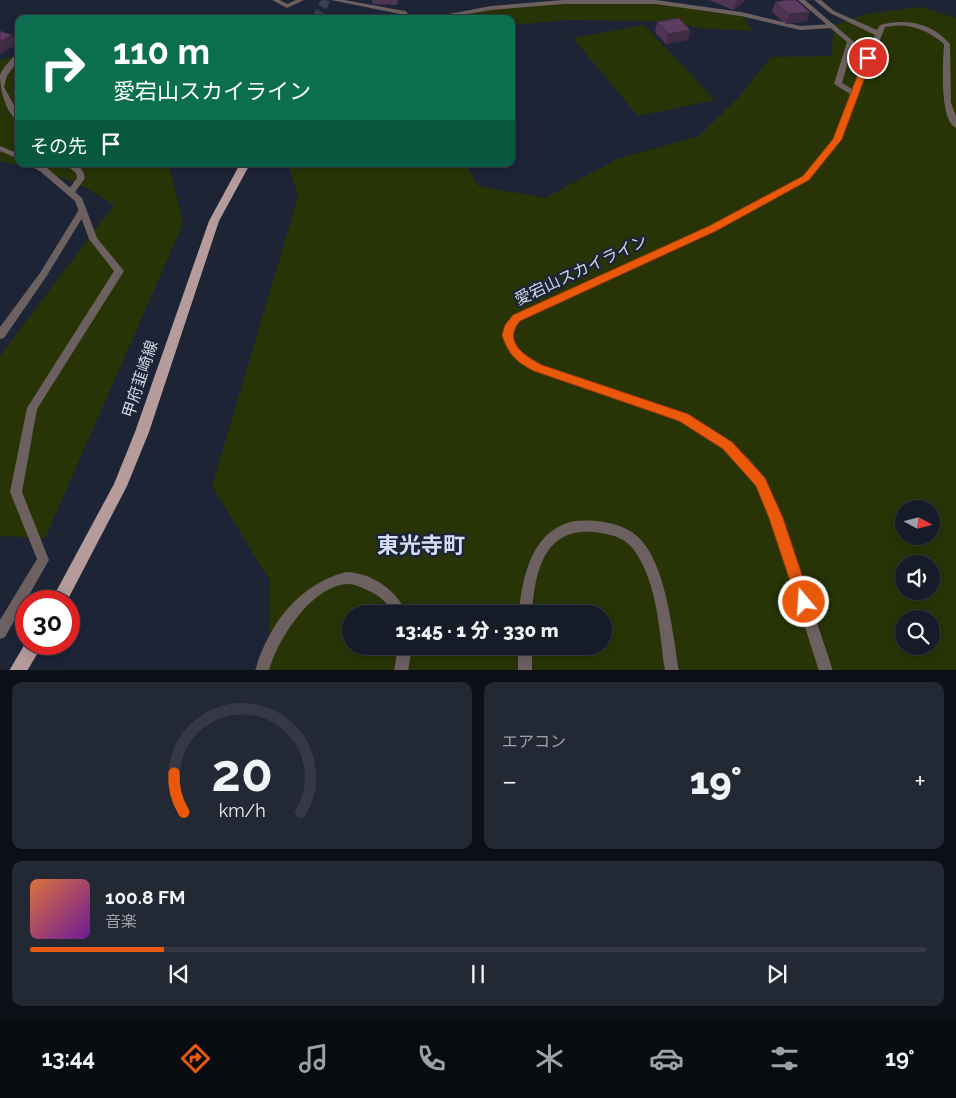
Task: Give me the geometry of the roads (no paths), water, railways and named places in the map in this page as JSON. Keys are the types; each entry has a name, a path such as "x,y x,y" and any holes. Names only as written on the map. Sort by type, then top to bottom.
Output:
{"main road":[{"name":"甲府韮崎線","path":"65,590 120,486 142,432 214,221 243,167"},
{"path":"17,670 27,655"}],"street":[{"path":"275,0 287,6 301,0"},
{"path":"334,0 405,13"},
{"path":"801,0 851,42 838,84 854,94"},
{"path":"817,0 832,12 879,34 882,26 900,22 929,30 943,39 947,44 947,103 956,126"},
{"path":"450,15 491,8 563,2 656,2 741,14 800,28 833,26"},
{"name":"愛宕山スカイライン","path":"826,670 776,518 761,482 745,462 728,446 684,417 538,368 521,359 512,348 507,335 510,325 516,318 712,229 806,178 837,139 879,34"},
{"path":"15,60 3,76 0,87 15,112"},
{"path":"0,148 15,155"},
{"path":"0,632 43,560 16,492 32,408 119,271 93,239 79,200 38,167"},
{"path":"70,193 81,178 80,172 73,167"},
{"path":"0,335 43,275 82,210"},
{"path":"526,605 529,578 536,559 549,542 565,529 595,526 620,530 637,544 651,568 661,606 672,670"},
{"path":"262,670 281,626 300,605 325,586 348,578 374,586 396,601 398,605"},
{"path":"401,670 404,655"},
{"path":"525,655 525,670"}],"tunnel":[{"path":"318,15 326,0"}],"district":[{"name":"東光寺町","path":"421,545"}]}
